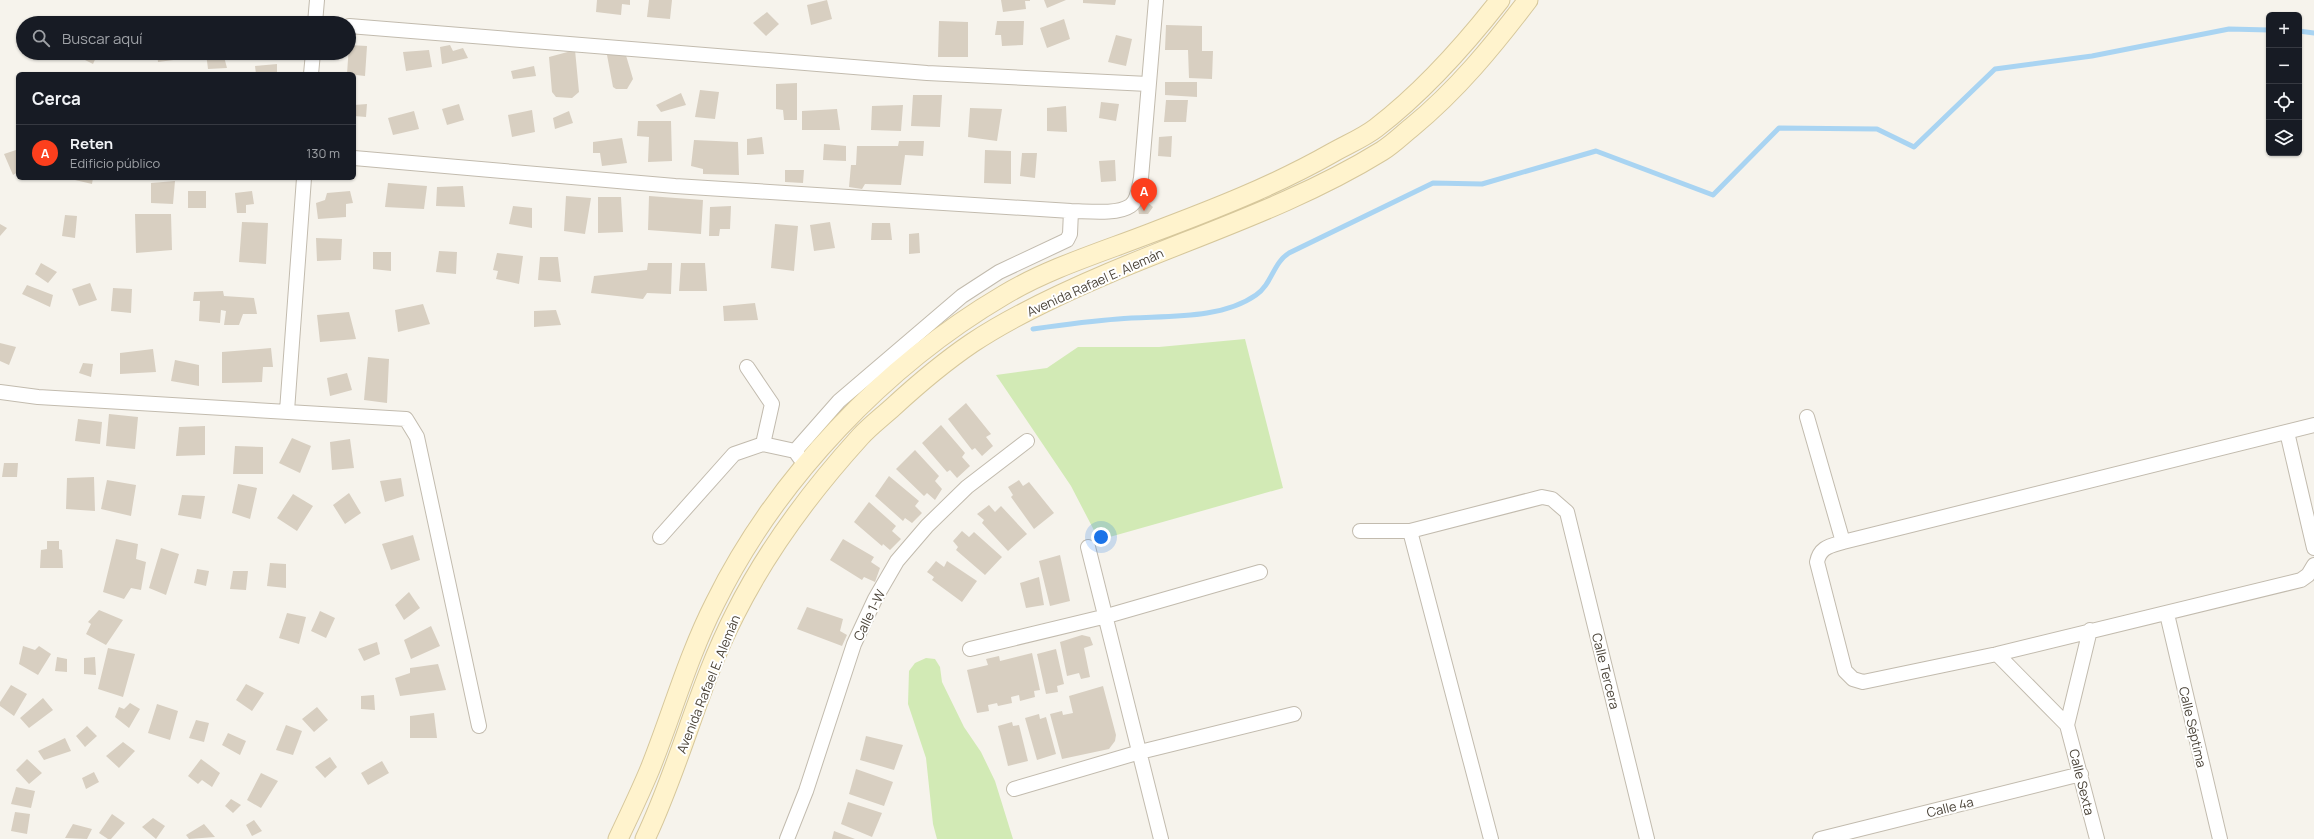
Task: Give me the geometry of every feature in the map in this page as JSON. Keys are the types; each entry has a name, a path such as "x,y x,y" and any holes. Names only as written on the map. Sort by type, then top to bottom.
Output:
{"main road":[{"name":"Avenida Rafael E. Alemán","path":"618,839 649,770 715,602 778,499 846,420 901,369 952,327 1008,293 1056,271 1231,202 1312,164 1374,129 1433,78 1476,31 1500,0"},
{"name":"Avenida Rafael E. Alemán","path":"645,839 671,778 712,666 735,614 770,553 798,512 861,436 939,368 973,342 1022,315 1108,273 1243,220 1313,189 1385,149 1442,102 1494,45 1528,0"}],"street":[{"path":"316,16 317,0"},
{"path":"356,158 675,186 1071,211 1109,211 1131,206 1138,194 1141,178 1156,0"},
{"path":"356,27 927,73 1148,84"},
{"path":"311,72 312,60"},
{"path":"287,411 304,180"},
{"path":"795,451 839,400 962,296 999,272 1067,240 1070,234 1071,211"},
{"path":"747,368 772,404 763,444"},
{"path":"0,392 223,409 287,411 406,419 417,437 479,726"},
{"path":"1807,417 1843,542"},
{"path":"2314,425 1843,542 1824,548 1818,556 1817,568 1846,671 1853,679 1863,682 1997,654 2090,630 2167,614 2301,580 2308,575 2314,565"},
{"path":"2286,432 2314,548"},
{"name":"Calle 1-W","path":"787,839 806,792 854,644 875,600 897,561 927,526 967,487 1027,441"},
{"path":"660,537 734,454 763,444 795,451 806,466"},
{"name":"Calle Tercera","path":"1410,531 1542,497 1561,505 1567,512 1647,839"},
{"path":"1360,531 1410,531 1491,839"},
{"path":"1088,547 1107,616 1161,839"},
{"path":"970,649 1107,616 1260,572"},
{"name":"Calle Séptima","path":"2167,614 2220,839"},
{"name":"Calle Sexta","path":"2067,725 2090,630"},
{"name":"Calle Sexta","path":"1997,654 2067,725 2097,839"},
{"path":"1014,789 1140,752 1294,714"},
{"name":"Calle 4a","path":"1820,839 2081,774"}],"green space":[{"path":"1245,339 1283,488 1099,540 1071,486 996,375 1047,368 1078,347 1159,347"},
{"path":"926,658 935,659 940,667 942,682 964,727 981,752 995,781 1013,839 937,839 933,824 926,758 908,704 909,671 915,663"}],"building":[{"path":"597,0 630,0 630,5 622,4 621,15 596,12"},
{"path":"649,0 672,0 670,19 647,17"},
{"path":"827,0 832,19 811,25 807,5"},
{"path":"1001,0 1030,1 1025,1 1026,9 1003,12"},
{"path":"1044,0 1066,0 1047,8"},
{"path":"1083,0 1116,0 1115,5 1083,3"},
{"path":"767,12 779,24 766,36 753,23"},
{"path":"1064,19 1070,39 1047,48 1040,28"},
{"path":"939,21 968,22 968,57 938,57"},
{"path":"997,21 1024,21 1023,45 1002,46 1001,35 995,35"},
{"path":"1166,25 1202,26 1202,51 1213,51 1212,79 1189,78 1188,50 1165,50"},
{"path":"1116,35 1132,39 1126,66 1108,62"},
{"path":"356,45 367,46 365,76 356,75 356,72 347,72 348,60 356,60"},
{"path":"450,45 453,51 463,48 468,58 442,64 440,47"},
{"path":"429,50 432,67 406,71 403,52"},
{"path":"575,50 579,92 572,98 556,97 552,92 549,57"},
{"path":"625,52 633,79 627,89 616,89 613,87 607,55"},
{"path":"85,60 95,60 93,64"},
{"path":"158,60 174,60 158,62"},
{"path":"207,60 225,60 227,68 208,69"},
{"path":"277,64 277,72 256,72 255,66"},
{"path":"534,66 536,76 513,79 511,71"},
{"path":"1165,82 1197,82 1197,97 1165,95"},
{"path":"797,83 797,120 784,120 783,110 776,109 776,84"},
{"path":"700,90 719,92 715,119 695,117"},
{"path":"681,93 686,105 661,112 656,105"},
{"path":"913,95 942,95 940,127 911,126"},
{"path":"1166,100 1188,100 1186,122 1164,122"},
{"path":"1101,102 1119,104 1116,121 1099,118"},
{"path":"367,104 366,117 356,116 356,105"},
{"path":"459,104 464,120 447,125 442,109"},
{"path":"903,105 901,131 871,130 872,106"},
{"path":"1066,106 1067,132 1047,131 1047,108"},
{"path":"970,108 1002,109 997,141 968,137"},
{"path":"837,109 840,130 802,130 802,111"},
{"path":"532,110 535,132 512,137 508,115"},
{"path":"414,111 419,129 393,135 388,118"},
{"path":"569,111 573,123 555,129 553,118"},
{"path":"638,121 671,121 672,161 648,162 649,137 637,136"},
{"path":"1172,136 1171,157 1158,156 1159,137"},
{"path":"762,137 764,154 747,155 747,139"},
{"path":"622,138 627,163 602,166 600,153 593,153 593,142"},
{"path":"694,140 738,142 739,175 703,174 703,169 691,166"},
{"path":"899,141 924,141 923,156 905,155 901,185 865,184 862,189 849,187 851,165 856,165 857,146 898,146"},
{"path":"824,144 846,146 846,161 823,160"},
{"path":"16,150 16,173 13,175 4,154"},
{"path":"985,150 1011,151 1011,184 984,183"},
{"path":"1022,153 1037,153 1035,178 1020,176"},
{"path":"1115,160 1116,181 1101,182 1099,161"},
{"path":"785,170 804,170 803,183 785,182"},
{"path":"75,180 93,180 92,184"},
{"path":"175,181 173,204 151,203 151,183"},
{"path":"388,183 427,186 424,209 385,207"},
{"path":"463,186 465,207 436,206 437,187"},
{"path":"188,191 206,191 206,208 188,208"},
{"path":"252,191 254,204 246,205 246,213 237,213 235,193"},
{"path":"350,191 353,203 346,204 346,217 318,219 316,203 325,200 327,193"},
{"path":"566,196 591,198 585,234 564,231"},
{"path":"649,196 703,200 701,234 648,230"},
{"path":"598,197 621,197 623,232 598,233"},
{"path":"1145,200 1153,207 1148,214 1139,214 1137,204"},
{"path":"513,206 532,208 532,228 509,224"},
{"path":"731,206 730,229 720,229 719,236 709,236 710,207"},
{"path":"135,214 171,214 172,250 136,253"},
{"path":"65,215 77,216 75,238 62,236"},
{"path":"242,222 268,223 266,264 239,262"},
{"path":"830,222 835,248 814,251 810,225"},
{"path":"872,223 890,223 892,240 871,240"},
{"path":"0,224 7,228 0,236"},
{"path":"775,224 798,226 794,271 771,268"},
{"path":"919,233 920,253 909,254 909,234"},
{"path":"316,238 342,239 341,260 317,261"},
{"path":"439,251 457,252 456,274 436,272"},
{"path":"373,252 391,252 391,271 373,269"},
{"path":"497,253 523,256 519,284 496,279 498,271 493,270"},
{"path":"540,257 558,257 561,282 538,280"},
{"path":"41,263 57,272 48,283 35,274"},
{"path":"648,263 672,263 671,294 647,293 643,299 591,293 594,276 647,270"},
{"path":"681,263 705,263 707,291 679,291"},
{"path":"90,283 97,300 79,306 72,289"},
{"path":"27,285 53,295 50,307 22,294"},
{"path":"113,288 132,289 131,313 111,311"},
{"path":"223,291 224,296 254,298 257,314 243,314 239,325 224,325 226,311 221,310 220,323 199,321 200,301 193,301 194,292"},
{"path":"755,303 758,320 724,321 723,306"},
{"path":"423,304 430,324 398,332 395,310"},
{"path":"556,310 561,325 534,327 534,311"},
{"path":"349,312 356,339 320,342 317,315"},
{"path":"0,343 16,347 9,365 0,361"},
{"path":"271,348 273,367 263,367 262,382 222,383 222,352"},
{"path":"153,349 156,372 120,374 120,353"},
{"path":"368,357 389,359 387,403 364,400"},
{"path":"175,360 199,365 199,386 171,381"},
{"path":"83,363 93,364 91,377 79,373"},
{"path":"347,373 352,390 330,396 327,378"},
{"path":"966,403 991,434 986,437 993,446 982,456 975,448 972,450 948,419"},
{"path":"109,414 138,417 135,449 106,446"},
{"path":"78,419 102,422 100,444 75,441"},
{"path":"941,425 965,453 962,457 970,466 957,478 950,470 947,472 922,443"},
{"path":"205,426 205,455 176,456 179,427"},
{"path":"292,438 311,446 300,473 279,463"},
{"path":"350,439 354,468 332,470 330,442"},
{"path":"235,446 263,447 263,474 233,474"},
{"path":"915,450 939,476 935,481 942,489 935,500 927,493 924,496 896,469"},
{"path":"4,463 18,463 17,477 2,477"},
{"path":"889,476 919,501 915,506 922,513 912,523 905,518 903,521 875,496"},
{"path":"94,477 95,511 66,509 67,478"},
{"path":"401,478 404,496 385,502 380,481"},
{"path":"107,480 136,485 131,516 101,509"},
{"path":"1019,480 1023,486 1029,482 1054,513 1034,529 1011,497 1013,495 1008,487"},
{"path":"238,484 257,488 250,519 232,513"},
{"path":"349,493 361,513 345,524 333,505"},
{"path":"293,494 313,506 297,531 277,518"},
{"path":"182,495 205,496 201,519 178,515"},
{"path":"869,502 896,526 892,531 901,539 890,550 883,544 882,546 854,522"},
{"path":"989,505 995,512 1001,506 1027,534 1008,551 982,523 984,520 977,514"},
{"path":"962,531 969,537 974,532 1002,557 985,575 956,550 958,547 953,541"},
{"path":"413,535 420,560 391,570 382,544"},
{"path":"116,539 138,544 136,559 146,562 141,590 131,588 124,599 103,592"},
{"path":"843,539 874,557 871,562 880,568 875,582 864,577 862,580 830,560"},
{"path":"47,541 59,541 59,549 62,550 63,568 40,568 41,550 47,549"},
{"path":"161,548 179,554 166,595 149,588"},
{"path":"1060,555 1070,601 1050,606 1039,561"},
{"path":"936,561 944,567 947,561 977,581 962,602 932,580 934,577 927,572"},
{"path":"270,563 286,564 286,588 267,586"},
{"path":"197,569 209,571 206,586 194,583"},
{"path":"233,571 248,571 246,590 230,589"},
{"path":"1039,577 1044,605 1026,608 1020,583"},
{"path":"409,592 420,608 404,620 395,605"},
{"path":"807,607 843,619 840,631 847,635 842,646 797,629"},
{"path":"99,610 123,620 106,645 86,634 91,624 88,622"},
{"path":"320,611 335,618 326,638 311,631"},
{"path":"287,613 306,617 299,644 279,638"},
{"path":"431,626 440,646 411,659 404,640"},
{"path":"1082,635 1090,637 1093,645 1084,648 1090,677 1081,679 1079,673 1067,676 1060,642"},
{"path":"377,642 380,654 364,661 358,649"},
{"path":"23,646 35,650 39,646 51,654 38,675 19,664"},
{"path":"108,648 135,654 123,697 98,689"},
{"path":"1056,649 1064,684 1057,686 1058,692 1046,694 1037,654"},
{"path":"1032,653 1040,690 1034,691 1035,697 1020,701 1019,695 1011,697 1012,703 998,706 997,703 988,705 989,711 977,713 967,670 988,665 986,659 999,656 1000,661"},
{"path":"57,657 67,659 67,672 55,671"},
{"path":"95,657 96,675 84,674 84,658"},
{"path":"438,664 446,690 400,696 395,678 410,673 410,668"},
{"path":"246,684 264,693 252,711 236,700"},
{"path":"11,685 27,694 14,716 0,706 0,702"},
{"path":"1103,686 1116,735 1115,741 1109,749 1062,759 1050,714 1062,711 1063,715 1073,713 1069,696"},
{"path":"374,695 375,710 361,709 361,696"},
{"path":"43,698 53,710 29,728 20,718"},
{"path":"130,703 140,709 129,728 115,717 119,707 124,709"},
{"path":"157,704 178,711 170,740 148,733"},
{"path":"317,707 328,720 314,732 302,719"},
{"path":"434,713 437,738 410,738 410,716"},
{"path":"1039,714 1040,719 1046,717 1056,754 1037,760 1025,718"},
{"path":"196,720 209,723 204,742 189,738"},
{"path":"1012,722 1013,726 1019,725 1028,761 1008,766 998,726"},
{"path":"286,725 302,731 293,755 276,750"},
{"path":"87,726 97,736 85,747 76,736"},
{"path":"228,733 246,741 240,755 222,745"},
{"path":"866,736 903,745 894,770 860,760"},
{"path":"65,738 71,751 44,760 38,751"},
{"path":"123,742 135,751 119,768 106,756"},
{"path":"330,757 337,767 325,778 315,767"},
{"path":"27,759 42,773 29,784 16,770"},
{"path":"201,759 220,773 212,787 202,780 198,784 188,776"},
{"path":"382,761 389,773 368,785 361,773"},
{"path":"856,769 893,782 884,806 849,794"},
{"path":"94,772 99,782 86,789 82,778"},
{"path":"261,773 278,781 261,808 247,800"},
{"path":"16,787 35,791 31,808 11,804"},
{"path":"231,799 241,805 233,813 225,806"},
{"path":"848,802 882,813 872,837 841,824"},
{"path":"15,812 30,814 27,834 11,831"},
{"path":"112,814 125,823 111,839 108,839 99,833"},
{"path":"153,818 165,826 156,839 142,827"},
{"path":"254,820 262,831 252,836 246,825"},
{"path":"73,824 92,829 87,839 65,838"},
{"path":"204,824 215,837 189,839 186,835"},
{"path":"834,831 855,839 832,839"}],"waterway":[{"path":"1033,329 1107,320 1171,317 1207,313 1225,309 1256,295 1266,285 1279,262 1289,253 1433,183 1482,184 1596,151 1713,195 1779,128 1877,129 1914,147 1995,69 2092,56 2229,29 2266,30"},
{"path":"2302,31 2314,33"}],"place":[{"name":"Reten","path":"1144,211"}]}
